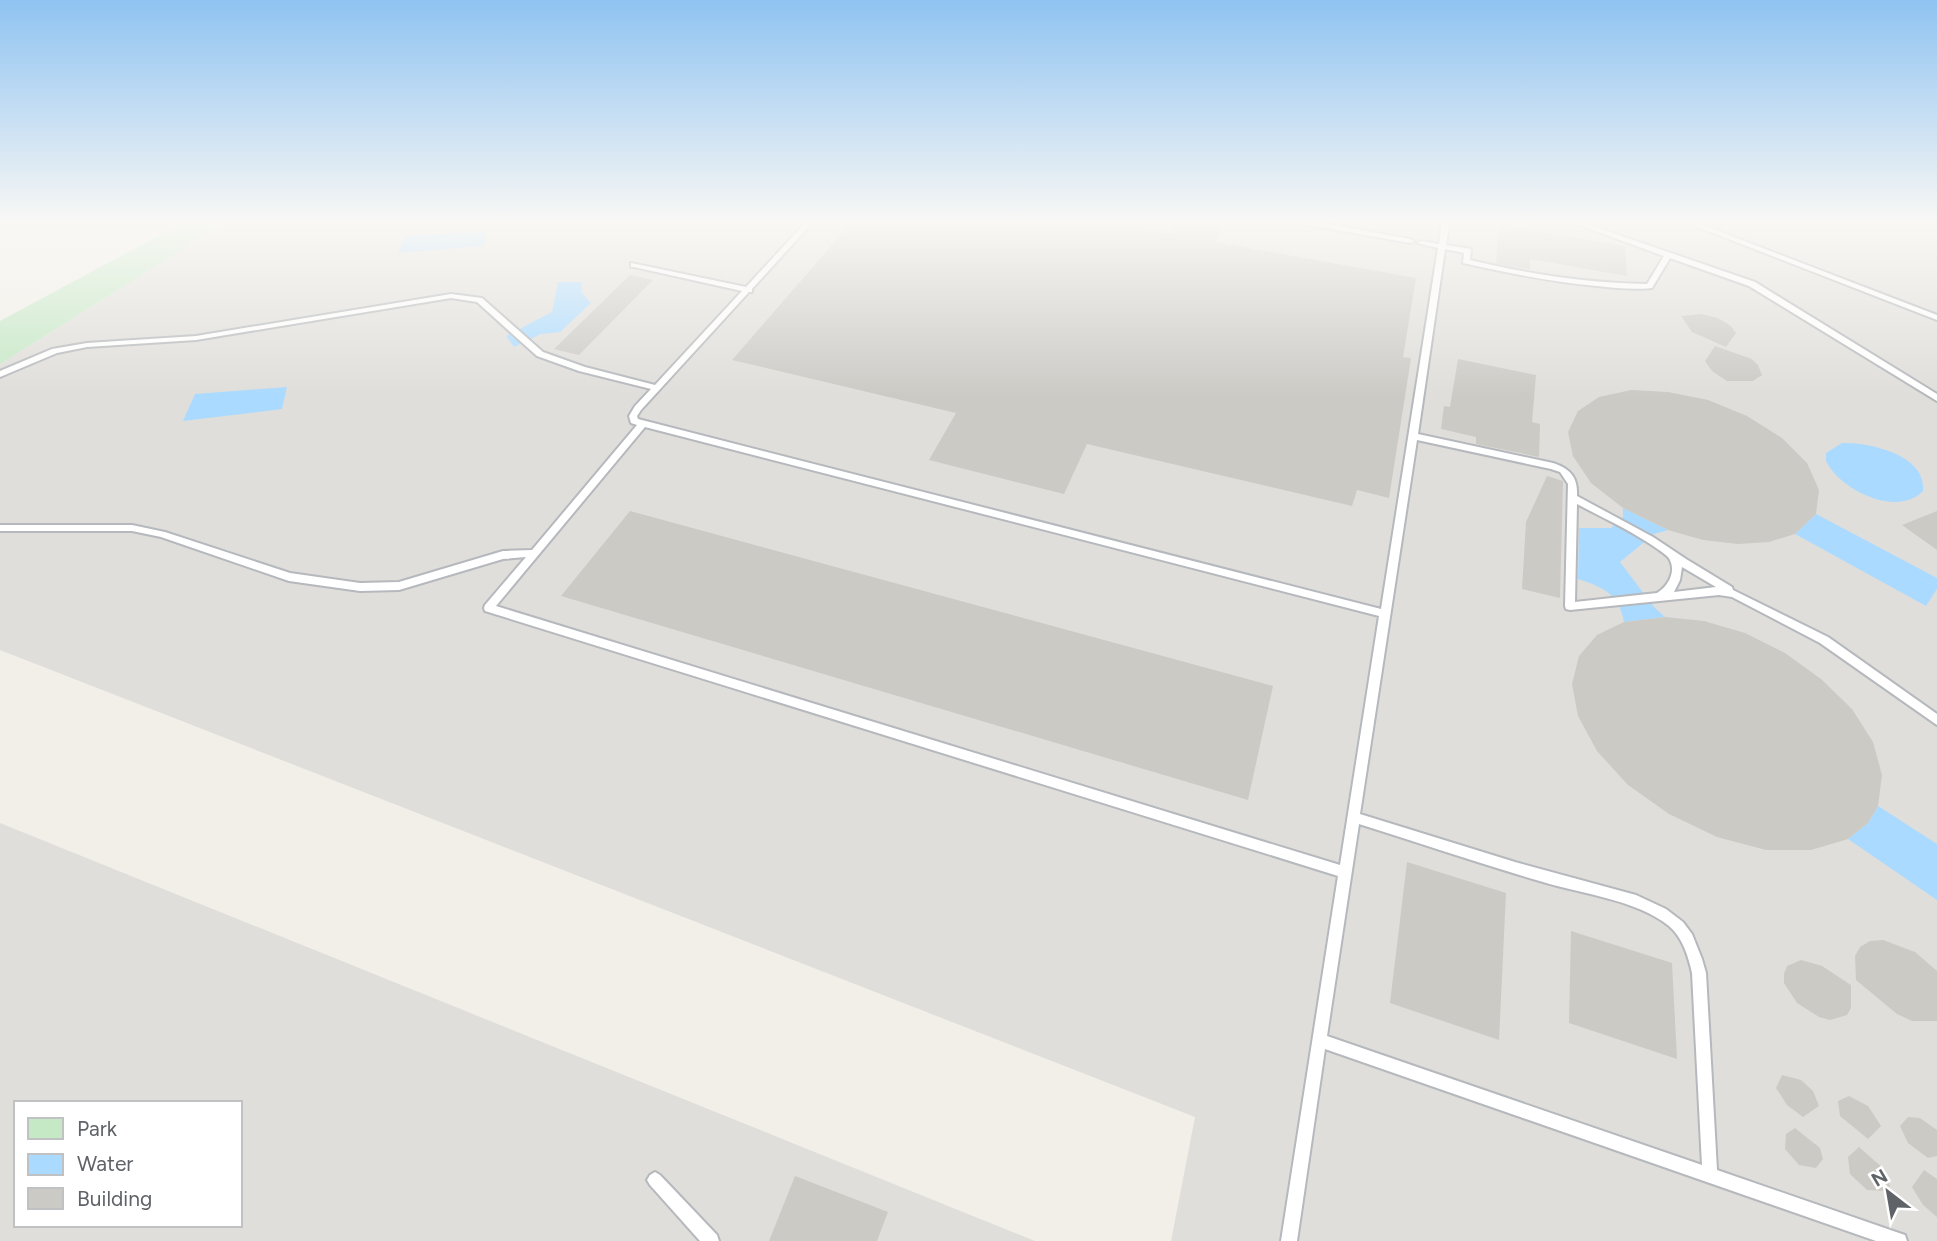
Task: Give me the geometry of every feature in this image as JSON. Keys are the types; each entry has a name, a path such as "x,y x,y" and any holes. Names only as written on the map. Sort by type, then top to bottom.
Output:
{"lane":[{"path":"705,280 749,289"},
{"path":"757,280 657,388 633,416 635,422 1386,614"},
{"path":"1289,1241 1437,280"},
{"path":"1575,280 1622,286 1649,286 1653,280"},
{"path":"1741,280 1752,284 1937,398"},
{"path":"1838,280 1937,318"},
{"path":"0,374 55,351 87,345 196,338 451,296 479,300 540,354 582,369 657,388"},
{"path":"643,424 489,608 1345,872"},
{"path":"1413,436 1553,466 1570,477 1573,498 1570,606 1719,591 1734,593"},
{"path":"1573,498 1650,539 1734,593 1824,640 1937,720"},
{"path":"0,528 132,528 162,534 289,578 360,587 399,586 503,555 535,553"},
{"path":"1654,598 1671,590 1676,582 1677,565 1665,551"},
{"path":"1354,817 1568,884 1633,899 1654,908 1676,923 1691,944 1699,973 1710,1175"},
{"path":"1319,1040 1899,1241"},
{"path":"655,1180 710,1241"}],"shaded area":[{"path":"134,280 1937,280 1937,1241 1171,1241 1195,1117 0,650 0,364"},
{"path":"0,823 1035,1241 0,1241"}],"green space":[{"path":"76,280 134,280 0,364 0,321"}],"water":[{"path":"558,282 582,282 581,292 591,303 560,332 541,334 514,347 506,336 552,312"},
{"path":"287,387 282,409 183,421 195,394"},
{"path":"1842,443 1881,448 1906,460 1916,468 1922,479 1923,491 1912,499 1899,502 1870,497 1856,490 1843,482 1826,461 1826,453"},
{"path":"1623,508 1668,530 1654,534 1620,562 1654,607 1665,617 1624,622 1614,598 1595,585 1578,579 1579,528 1611,528 1623,517"},
{"path":"1816,514 1937,578 1937,589 1926,606 1795,534"},
{"path":"1878,806 1937,844 1937,900 1848,839 1868,823"}],"building":[{"path":"625,280 653,280 579,355 554,349"},
{"path":"802,280 1416,280 1403,357 1411,358 1389,498 1357,490 1352,506 1087,444 1064,494 929,460 956,413 732,360"},
{"path":"1701,314 1718,318 1731,326 1736,333 1726,347 1692,332 1681,316"},
{"path":"1715,346 1752,359 1762,375 1753,381 1727,381 1712,371 1705,361"},
{"path":"1458,359 1536,375 1532,422 1540,424 1539,457 1476,444 1476,437 1441,429 1444,406 1450,407"},
{"path":"1631,390 1668,392 1708,400 1747,416 1782,438 1807,463 1819,490 1816,514 1795,534 1769,542 1738,544 1703,540 1668,530 1623,508 1591,483 1573,456 1568,432 1578,411 1599,397"},
{"path":"1547,476 1563,481 1560,598 1522,589 1526,522"},
{"path":"630,511 1273,686 1248,800 561,596"},
{"path":"1937,511 1937,550 1902,525"},
{"path":"1665,617 1704,621 1745,633 1785,653 1821,679 1852,709 1873,742 1882,775 1878,806 1868,823 1848,839 1811,850 1766,850 1717,837 1669,814 1628,785 1597,751 1578,716 1572,684 1579,656 1597,635 1624,622"},
{"path":"1407,862 1506,893 1499,1040 1390,1003"},
{"path":"1571,931 1672,963 1677,1059 1569,1023"},
{"path":"1883,940 1915,952 1937,971 1937,1021 1912,1021 1897,1014 1856,980 1855,956 1860,947 1870,941"},
{"path":"1801,960 1822,966 1851,985 1851,1008 1847,1015 1830,1020 1819,1017 1797,1003 1784,983 1784,974 1787,966"},
{"path":"1782,1075 1801,1080 1813,1091 1819,1106 1803,1117 1787,1105 1776,1088"},
{"path":"1849,1096 1868,1106 1881,1126 1868,1139 1840,1116 1838,1101"},
{"path":"1908,1117 1920,1118 1937,1130 1937,1156 1928,1158 1908,1143 1900,1126"},
{"path":"1795,1128 1820,1148 1823,1159 1816,1168 1799,1165 1785,1149 1786,1134"},
{"path":"1859,1147 1884,1169 1890,1186 1885,1191 1867,1190 1850,1174 1848,1157"},
{"path":"1924,1170 1937,1179 1937,1217 1923,1205 1912,1187"},
{"path":"795,1176 888,1212 877,1241 769,1241"}]}
